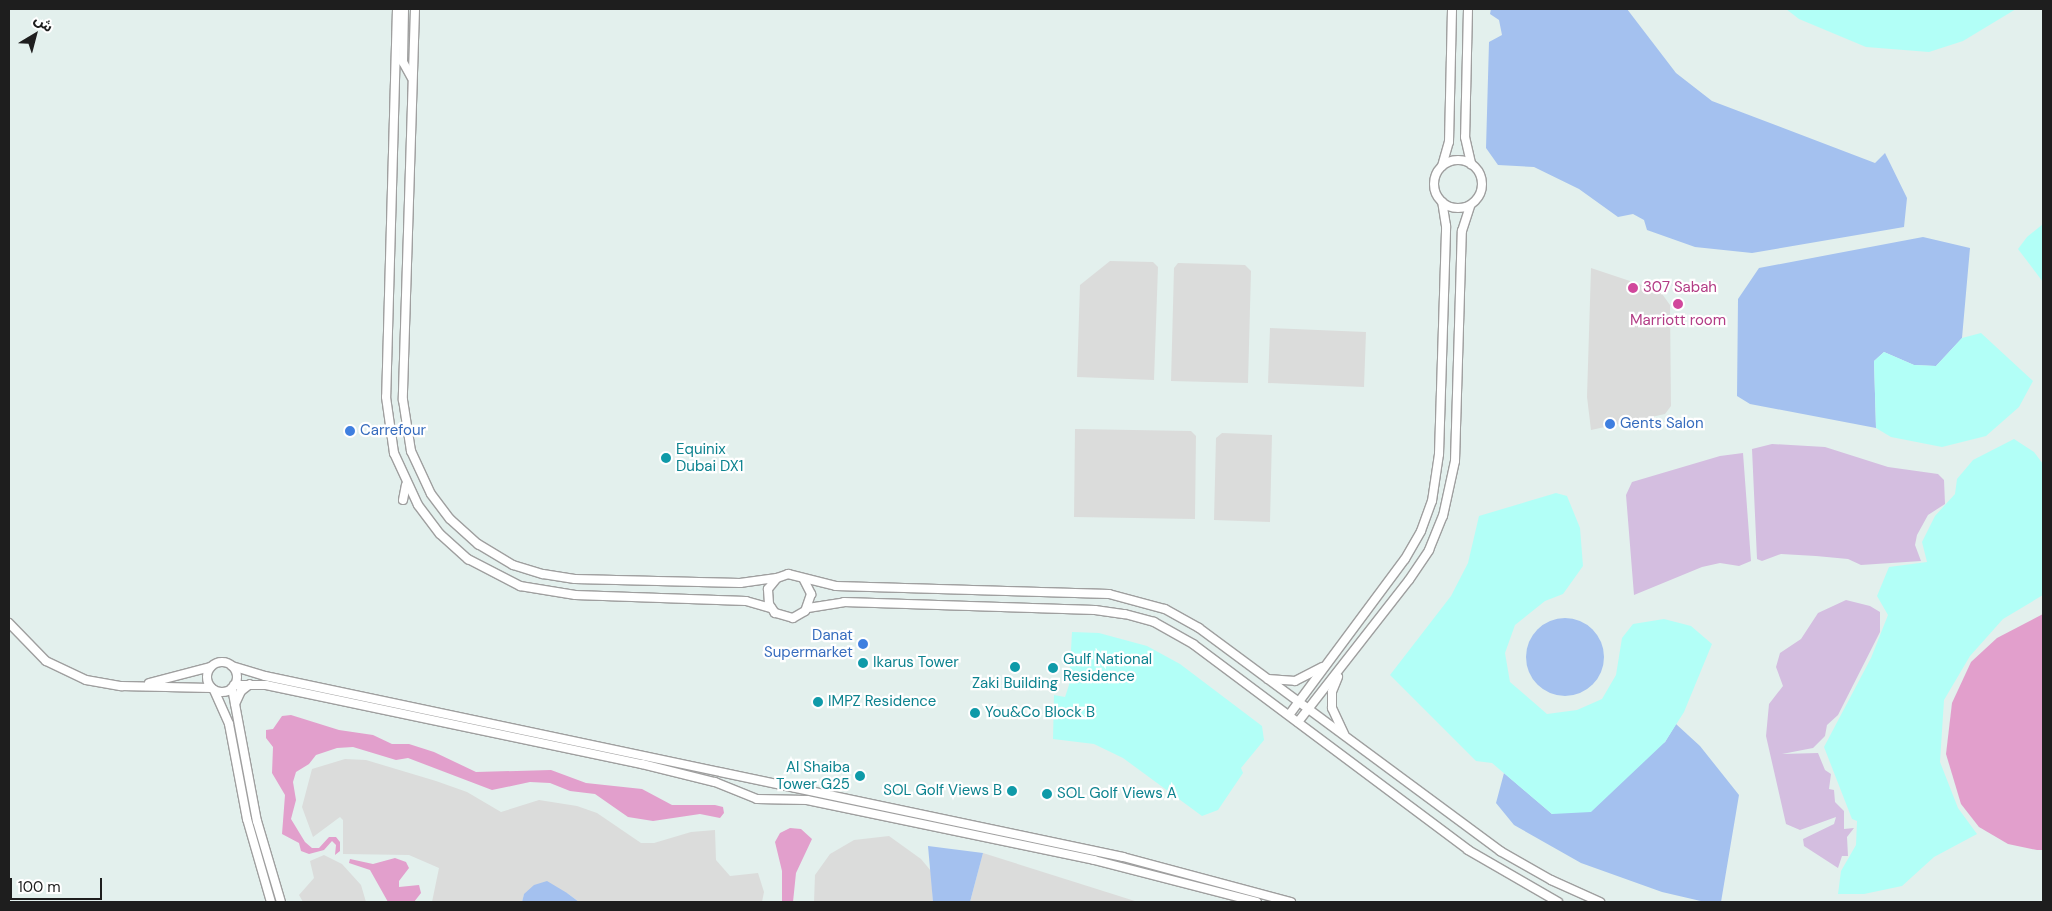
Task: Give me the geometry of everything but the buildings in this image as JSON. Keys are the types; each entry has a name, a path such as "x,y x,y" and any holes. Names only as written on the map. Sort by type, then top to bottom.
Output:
{"street":[{"path":"397,9 387,411 394,453 406,485 432,525 458,552 488,571 520,586 575,595 746,600 771,608 787,618 799,616 808,608 844,602 1095,610 1125,614 1168,628 1289,715 1468,850 1509,876 1558,902"},
{"path":"404,9 403,62 412,78"},
{"path":"415,9 403,400 411,451 423,480 440,507 461,530 486,550 513,565 543,574 574,579 740,583 777,578 788,574 804,580 844,586 1075,592 1128,598 1165,609 1199,628 1500,851 1551,880 1600,902"},
{"path":"1289,715 1413,545 1429,509 1438,470 1446,226 1442,202 1434,187 1436,175 1442,166 1448,142 1452,9"},
{"path":"1468,9 1465,137 1471,164"},
{"path":"1298,722 1342,668 1419,566 1436,534 1448,502 1455,461 1462,231 1470,206 1479,197 1482,184 1478,171 1471,164 1453,160 1442,166"},
{"path":"1442,202 1455,208 1470,206"},
{"path":"382,234 392,234"},
{"path":"1432,382 1441,382"},
{"path":"1429,469 1438,470"},
{"path":"403,500 406,485"},
{"path":"771,608 767,594 777,578"},
{"path":"804,580 811,594 808,608"},
{"path":"1075,583 1075,592"},
{"path":"1095,610 1095,619"},
{"path":"9,623 32,650 67,673 103,685 213,689 223,692 233,687 250,683 642,764 715,782 757,799 807,800 1094,860 1256,902"},
{"path":"134,686 221,662 265,676 1114,855 1291,902"},
{"path":"1267,678 1297,680 1326,665"},
{"path":"210,666 206,677 229,724 247,819 271,902"},
{"path":"232,666 237,675 233,687 234,706 257,821 281,902"},
{"path":"1342,668 1331,703 1335,718 1346,738"},
{"path":"234,706 241,690 250,683"},
{"path":"1505,885 1509,876"}],"shaded area":[{"path":"1491,9 1627,9 1676,73 1712,101 1875,163 1885,153 1907,198 1904,227 1752,253 1695,247 1647,230 1644,220 1633,214 1618,217 1579,189 1534,167 1498,165 1486,148 1489,42 1502,35 1499,20 1490,14"},
{"path":"1923,237 1970,248 1962,338 1936,366 1914,365 1884,352 1874,361 1876,428 1750,404 1737,396 1738,299 1759,268"},
{"path":"1110,261 1153,262 1158,267 1154,380 1077,377 1080,285"},
{"path":"1178,263 1245,265 1251,271 1248,383 1171,381 1174,268"},
{"path":"1591,268 1660,291 1670,305 1671,406 1665,414 1591,430 1587,397"},
{"path":"1270,328 1366,332 1364,387 1268,383"},
{"path":"1075,429 1191,431 1196,436 1195,519 1074,517"},
{"path":"1222,433 1272,435 1270,522 1214,520 1216,438"},
{"path":"1772,444 1825,447 1888,467 1938,474 1944,480 1945,504 1928,515 1917,535 1915,545 1921,561 1861,565 1848,559 1781,554 1762,561 1757,559 1752,449"},
{"path":"1743,453 1751,561 1739,566 1720,563 1702,567 1634,595 1626,495 1632,482 1720,456"},
{"path":"1846,600 1870,606 1880,612 1880,632 1838,715 1827,725 1825,736 1813,748 1782,754 1818,753 1825,770 1831,774 1829,789 1834,790 1835,802 1844,811 1844,829 1854,828 1847,837 1848,856 1842,856 1838,868 1804,846 1803,839 1834,824 1836,817 1800,830 1786,824 1766,736 1769,704 1783,686 1776,667 1780,653 1801,639 1818,613"},
{"path":"2043,614 2043,850 2037,850 2008,844 1979,827 1961,804 1946,754 1952,703 1971,662 1997,638"},
{"path":"1557,618 1573,618 1587,624 1598,635 1604,649 1604,665 1598,679 1587,690 1573,696 1557,696 1543,690 1532,679 1526,665 1526,649 1532,635 1543,624"},
{"path":"291,715 339,730 373,735 392,744 409,744 434,752 476,772 551,770 586,783 642,789 672,805 715,805 723,807 724,813 720,818 700,814 653,821 628,817 595,794 570,791 550,783 530,782 492,790 408,758 396,760 353,747 337,748 316,755 309,764 296,772 293,782 296,800 291,819 305,842 312,848 319,848 329,837 336,837 340,842 340,851 335,855 336,845 332,841 324,850 309,854 301,851 299,843 282,834 285,795 272,773 273,747 266,738 266,730 273,729 282,716"},
{"path":"1676,724 1700,746 1739,795 1721,902 1705,902 1662,892 1581,863 1514,825 1496,803 1504,773 1552,814 1665,742"},
{"path":"345,759 366,760 436,781 467,792 501,812 539,800 577,806 597,813 641,843 654,843 691,832 715,830 716,860 730,876 758,873 764,892 762,902 579,902 567,893 524,894 522,902 432,902 439,868 409,855 343,854 343,820 340,817 313,837 302,807 312,769"},
{"path":"790,828 801,829 812,839 796,873 793,902 782,902 782,871 775,842 780,833"},
{"path":"889,836 921,859 931,871 933,902 814,902 815,875 830,854 854,840"},
{"path":"928,846 983,853 970,902 933,902"},
{"path":"983,853 1138,902 970,902"},
{"path":"324,855 342,864 361,885 366,902 303,902 299,895 314,878 310,861"},
{"path":"395,858 406,862 409,868 399,881 399,887 419,885 421,893 414,902 388,902 370,870 349,863 350,859 373,864"},
{"path":"547,881 579,902 522,902 524,894 534,885"}],"sand":[{"path":"1786,9 2016,9 1963,41 1929,52 1866,47 1799,19"},
{"path":"2043,224 2043,282 2018,249 2027,237"},
{"path":"1981,333 2033,381 2019,407 1986,436 1942,447 1891,437 1876,428 1874,361 1884,352 1914,365 1936,366 1962,338"},
{"path":"2014,439 2034,452 2043,464 2043,595 2003,619 1970,656 1944,700 1940,762 1958,808 1977,834 1934,857 1902,886 1864,894 1838,894 1841,871 1856,845 1857,821 1852,819 1824,747 1871,658 1888,615 1877,596 1889,567 1927,562 1922,542 1935,516 1955,494 1957,479 1973,460"},
{"path":"1556,493 1567,496 1580,528 1583,566 1563,594 1545,601 1515,625 1505,653 1510,682 1547,714 1577,710 1602,699 1616,675 1622,638 1633,624 1664,619 1691,626 1712,644 1684,712 1665,742 1591,812 1552,814 1492,763 1476,761 1390,675 1451,596 1468,563 1479,516"},
{"path":"1072,632 1099,633 1147,646 1180,664 1262,726 1264,740 1241,768 1243,773 1218,810 1202,816 1123,758 1094,744 1053,739 1054,695 1065,697 1069,685"}],"place":[{"name":"307 Sabah","path":"1633,288"},
{"name":"Marriott room","path":"1678,304"},
{"name":"Gents Salon","path":"1610,424"},
{"name":"Carrefour","path":"350,431"},
{"name":"Equinix Dubai DX1","path":"666,458"},
{"name":"Danat Supermarket","path":"863,644"},
{"name":"Ikarus Tower","path":"863,663"},
{"name":"Zaki Building","path":"1015,667"},
{"name":"Gulf National Residence","path":"1053,668"},
{"name":"IMPZ Residence","path":"818,702"},
{"name":"You&Co Block B","path":"975,713"},
{"name":"Al Shaiba Tower G25","path":"860,776"},
{"name":"SOL Golf Views B","path":"1012,791"},
{"name":"SOL Golf Views A","path":"1047,794"}]}
